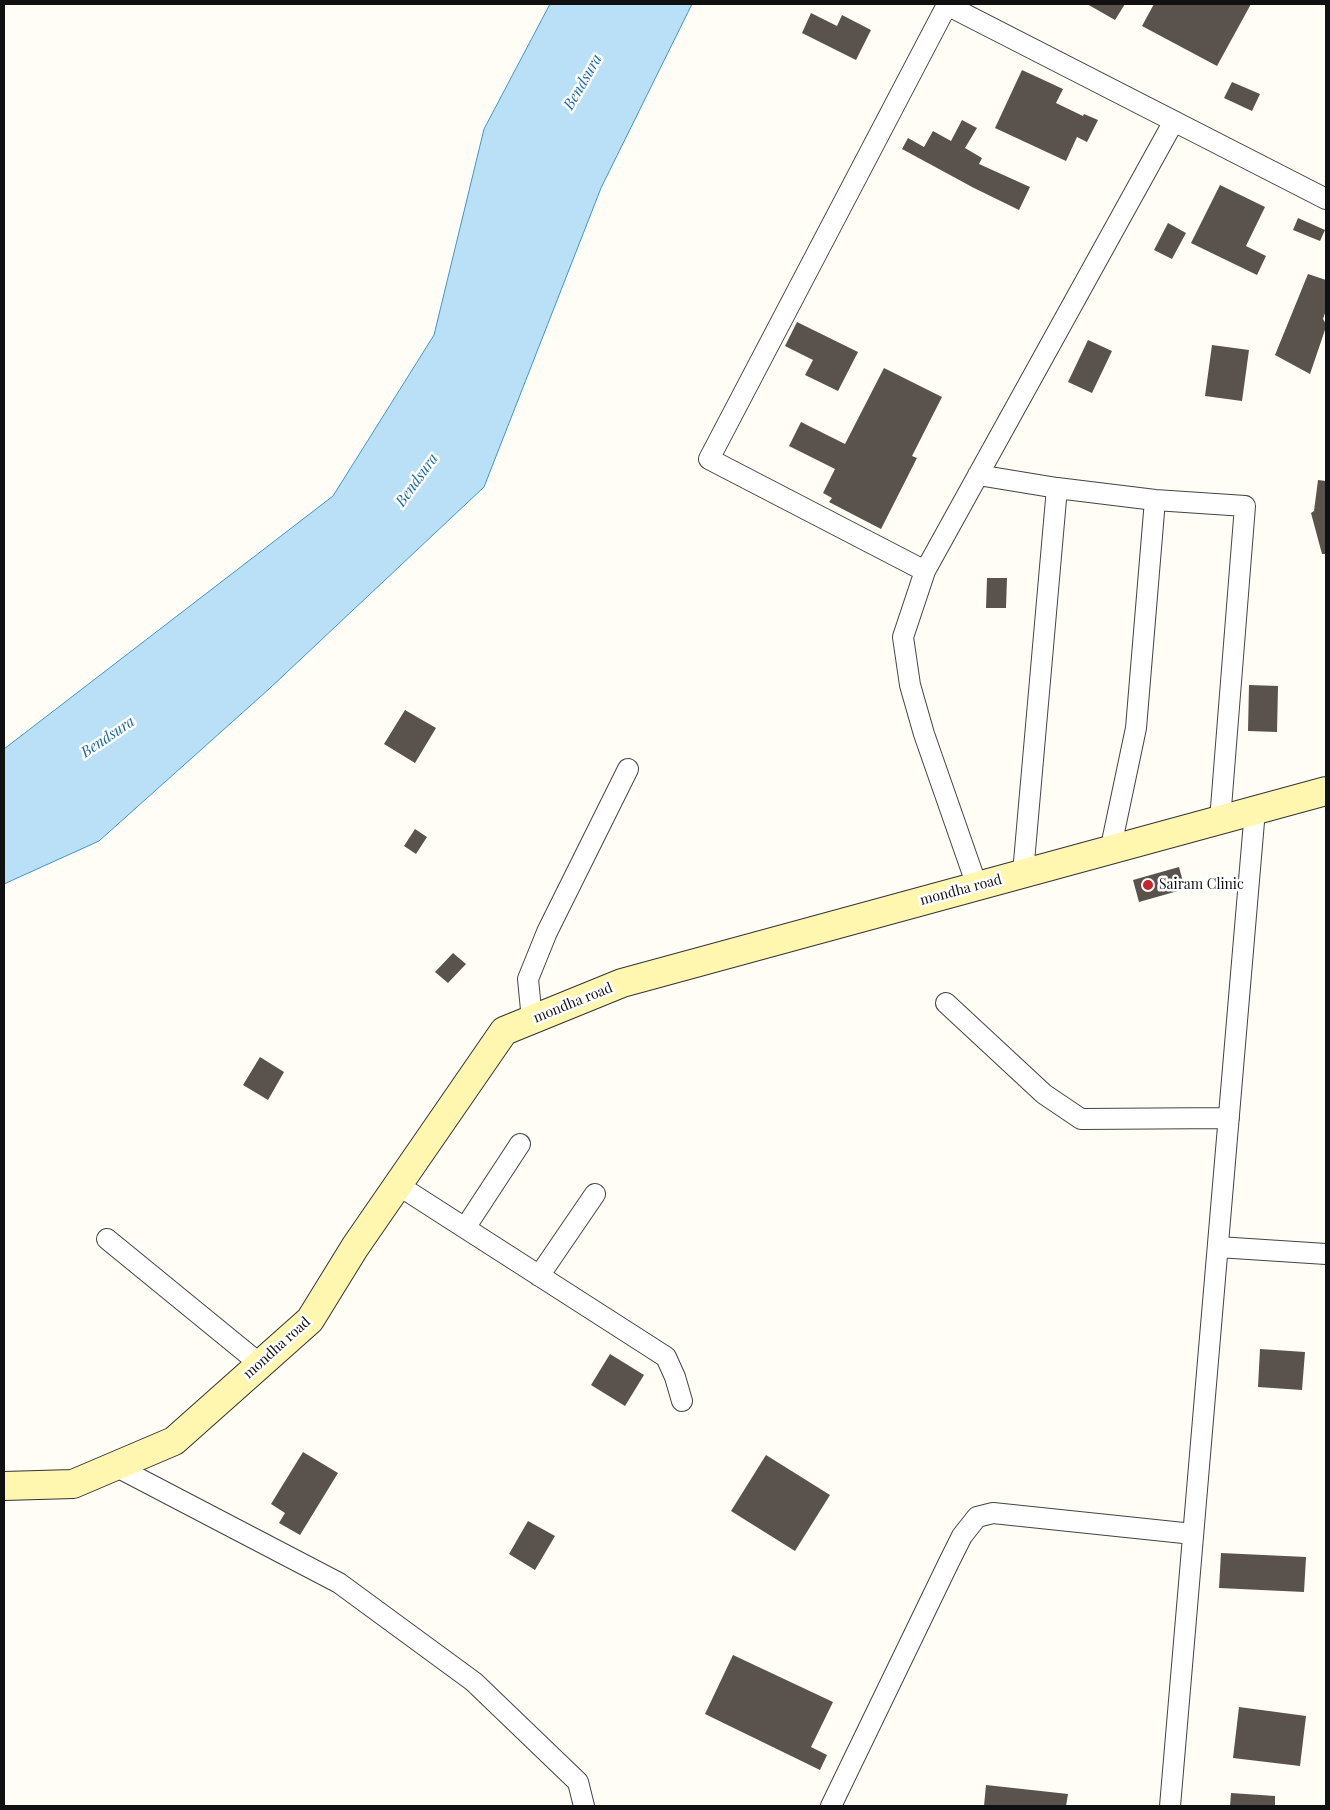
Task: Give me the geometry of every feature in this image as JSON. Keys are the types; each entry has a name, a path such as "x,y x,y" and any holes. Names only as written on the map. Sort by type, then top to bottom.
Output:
{"street":[{"path":"925,571 709,459 946,5 1326,199"},
{"path":"977,886 924,734 910,685 903,637 925,571 1174,121"},
{"path":"978,475 1058,488 1155,500 1245,506 1220,820"},
{"path":"1023,873 1058,488"},
{"path":"1113,849 1113,837 1136,728 1155,500"},
{"path":"532,1020 528,979 547,932 628,769"},
{"name":"mondha road","path":"4,1486 73,1484 174,1441 310,1320 355,1248 504,1031 622,983 1326,791"},
{"path":"1170,1806 1256,810"},
{"path":"946,1003 1044,1094 1081,1119 1229,1118"},
{"path":"465,1228 520,1144"},
{"path":"398,1185 666,1357 677,1382 682,1401"},
{"path":"539,1276 594,1194"},
{"path":"107,1239 260,1364"},
{"path":"1218,1247 1326,1254"},
{"path":"115,1466 340,1583 474,1682 578,1782 584,1806"},
{"path":"831,1806 962,1536 977,1517 993,1513 1193,1534"}],"water":[{"name":"Bendsura","path":"550,4 692,4 601,188 484,487 269,689 99,841 4,884 4,749 333,496 434,335 484,129"}],"building":[{"path":"1087,4 1125,4 1115,20"},
{"path":"1154,4 1251,4 1217,66 1142,26"},
{"path":"811,13 837,26 842,15 871,30 856,60 802,33"},
{"path":"1022,70 1063,89 1056,103 1083,116 1084,114 1098,120 1087,142 1077,137 1066,161 995,128"},
{"path":"1232,82 1260,94 1252,111 1224,98"},
{"path":"962,120 977,128 965,148 982,158 979,164 1030,187 1019,210 902,149 908,138 924,147 933,131 951,141"},
{"path":"1220,185 1265,207 1246,246 1266,256 1257,275 1191,243"},
{"path":"1298,218 1325,230 1320,241 1293,230"},
{"path":"1168,223 1186,233 1172,259 1154,250"},
{"path":"1308,274 1326,280 1326,310 1323,319 1326,327 1310,374 1275,355"},
{"path":"797,322 858,352 838,391 805,375 813,360 785,346"},
{"path":"1088,340 1112,351 1092,393 1068,382"},
{"path":"1212,345 1249,350 1242,401 1205,396"},
{"path":"884,368 942,397 912,456 917,458 881,529 829,502 832,498 823,493 835,469 789,446 801,422 845,444"},
{"path":"1318,480 1326,481 1326,554 1322,554 1311,513 1314,511"},
{"path":"987,578 1007,578 1006,608 986,608"},
{"path":"1249,685 1278,686 1277,732 1248,731"},
{"path":"405,710 436,728 415,763 384,744"},
{"path":"415,829 427,837 416,854 404,846"},
{"path":"1179,867 1185,889 1139,902 1133,880"},
{"path":"453,953 466,964 448,983 435,972"},
{"path":"260,1057 284,1072 268,1100 243,1085"},
{"path":"1260,1349 1305,1352 1302,1390 1258,1387"},
{"path":"610,1354 644,1375 625,1406 591,1385"},
{"path":"303,1452 338,1473 300,1535 279,1523 285,1513 271,1504"},
{"path":"766,1455 830,1495 795,1551 731,1511"},
{"path":"528,1521 555,1536 535,1570 509,1554"},
{"path":"1221,1553 1306,1557 1304,1592 1219,1588"},
{"path":"733,1655 833,1702 811,1747 827,1755 820,1770 705,1714"},
{"path":"1239,1707 1306,1716 1300,1766 1233,1758"},
{"path":"986,1785 1068,1794 1066,1806 984,1806"},
{"path":"1231,1793 1275,1796 1275,1806 1230,1806"}],"place":[{"name":"Sairam Clinic","path":"1148,885"}]}
